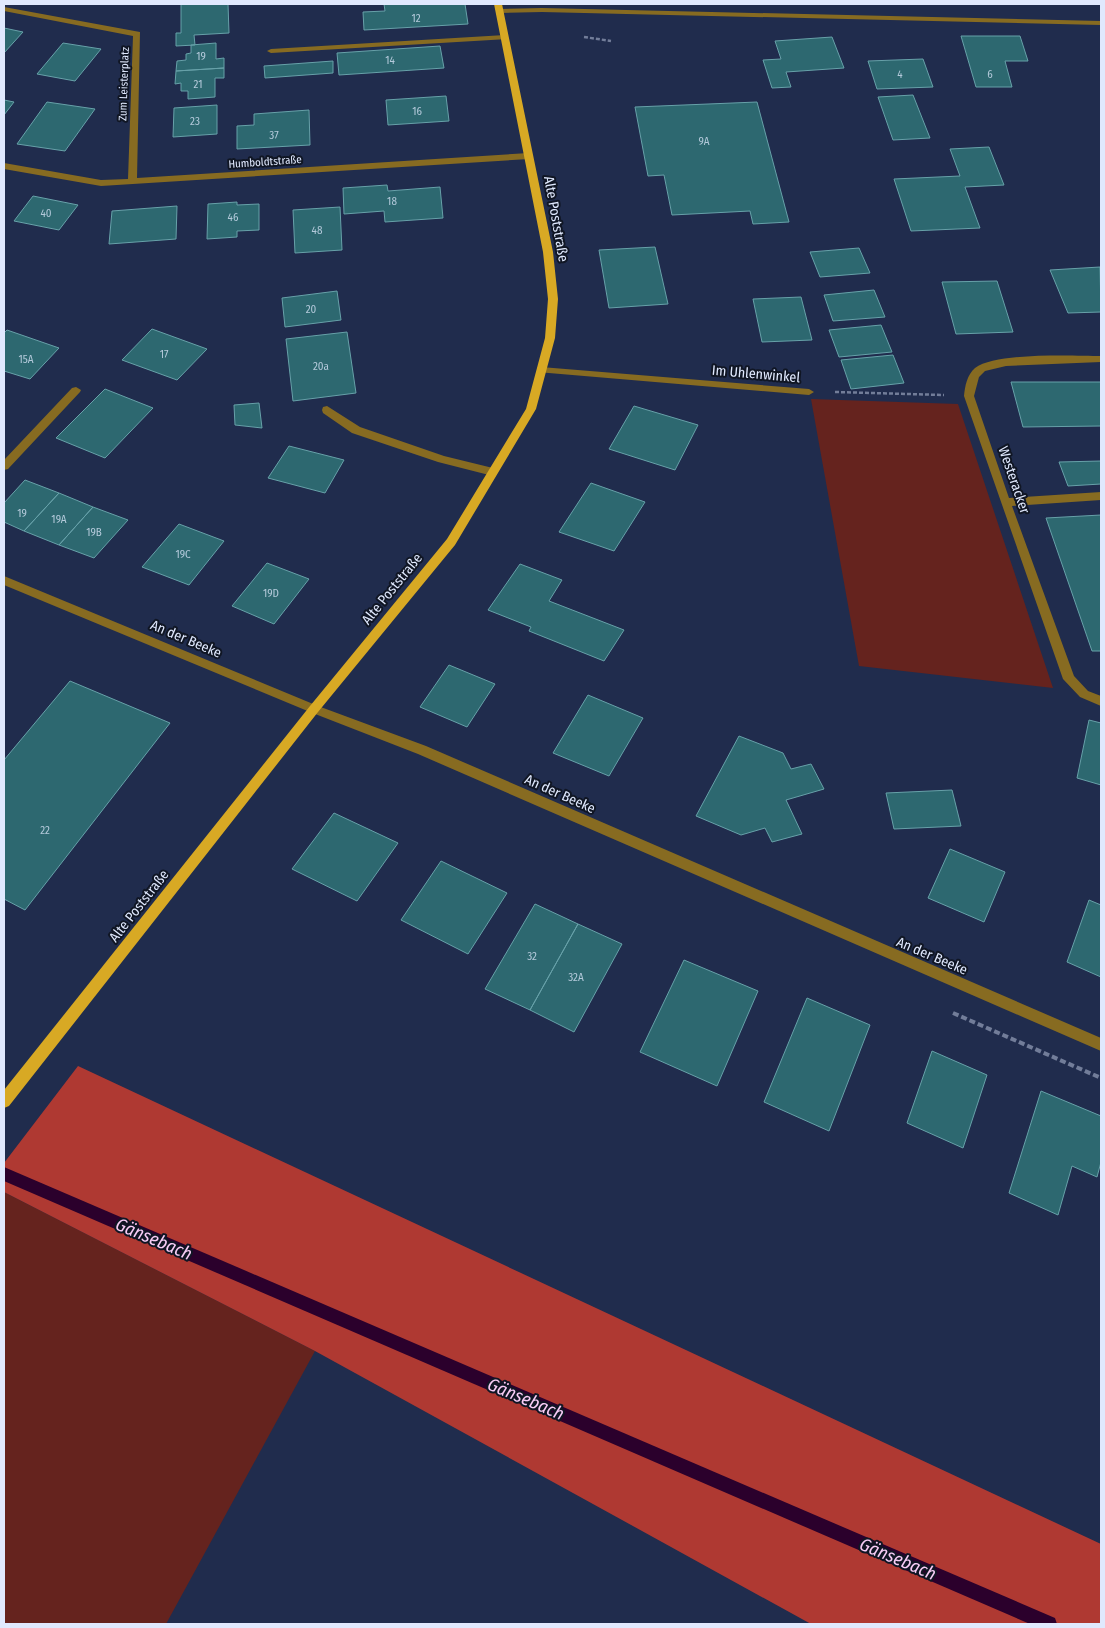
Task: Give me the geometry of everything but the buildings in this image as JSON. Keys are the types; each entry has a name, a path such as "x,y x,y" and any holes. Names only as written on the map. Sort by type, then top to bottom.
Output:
{"main road":[{"name":"Alte Poststraße","path":"4,1101 314,708 451,542 531,409 550,338 553,299 548,252 499,8"}],"street":[{"path":"686,4 688,14"},
{"name":"Zum Leisterplatz","path":"4,9 20,8 138,34 132,181"},
{"path":"499,8 1101,23"},
{"path":"271,51 505,37"},
{"name":"Humboldtstraße","path":"4,166 101,183 529,156"},
{"path":"969,396 970,381 980,370 1009,362 1101,359"},
{"name":"Im Uhlenwinkel","path":"541,370 809,392"},
{"path":"4,466 76,390"},
{"name":"Westeracker","path":"969,396 1069,679 1084,694 1101,701"},
{"path":"327,410 356,430 442,459 493,472"},
{"path":"1005,502 1101,496"},
{"name":"An der Beeke","path":"4,580 314,708 422,750 1101,1045"}],"path":[{"name":"Im Uhlenwinkel","path":"809,392 969,396"}],"shaded area":[{"path":"811,399 958,404 1053,688 859,666"},
{"path":"78,1066 1101,1544 1101,1624 811,1624 315,1351 4,1192 4,1163"},
{"path":"4,1192 315,1351 166,1624 4,1624"}],"waterway":[{"name":"Gänsebach","path":"4,1174 1049,1624"}]}
